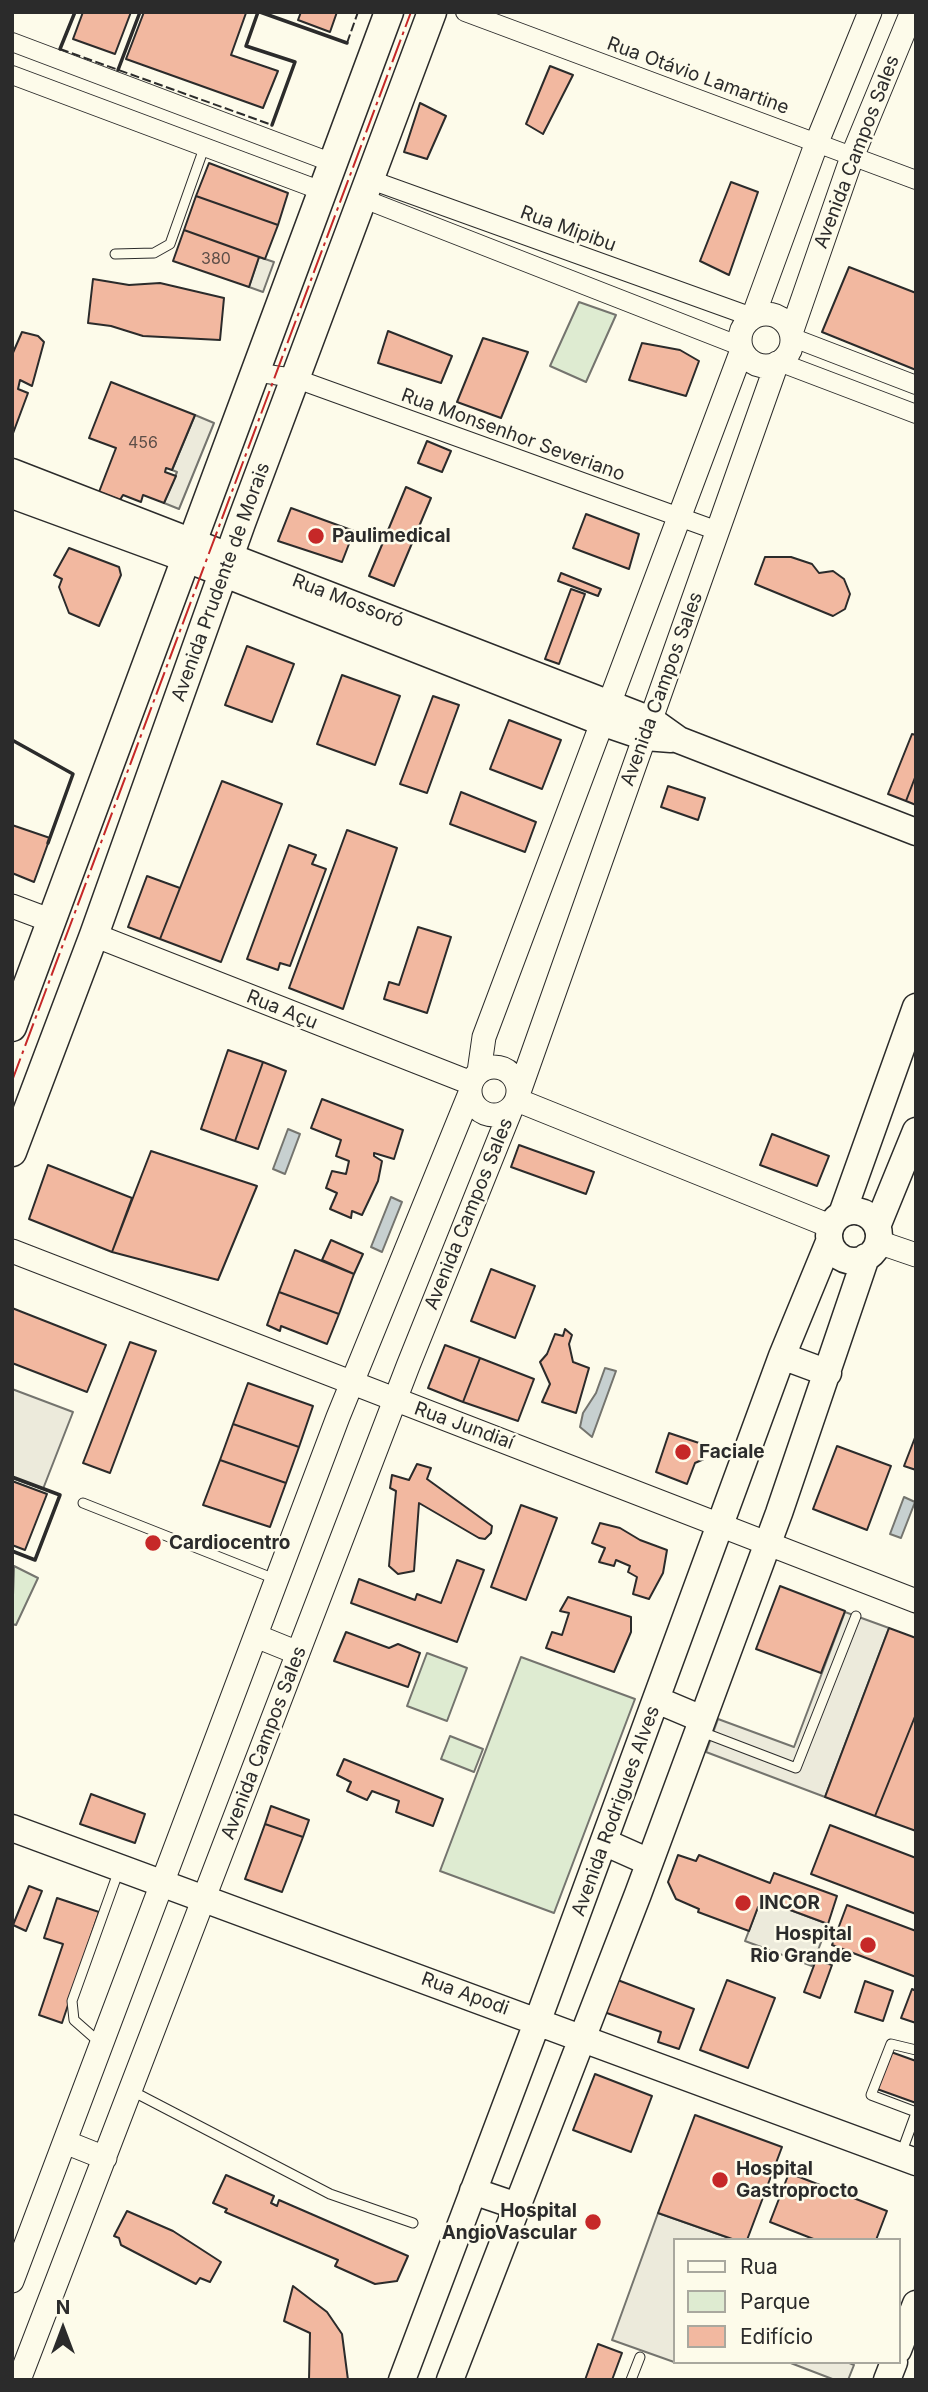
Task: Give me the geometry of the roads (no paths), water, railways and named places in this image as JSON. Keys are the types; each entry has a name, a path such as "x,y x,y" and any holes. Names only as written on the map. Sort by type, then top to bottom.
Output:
{"main road":[{"path":"12,1027 389,12"},
{"name":"Avenida Prudente de Morais","path":"12,1152 94,935 294,378 432,12"},
{"path":"375,48 381,63 388,68 398,68 414,61"},
{"name":"Rua Mossoró","path":"12,472 227,564 916,832"},
{"name":"Rua Mossoró","path":"12,495 188,548"},
{"path":"116,746 155,763"},
{"name":"Avenida Rodrigues Alves","path":"402,2380 657,1700 782,1356 914,1017"},
{"path":"450,2380 582,2038 645,1896 649,1862 916,1131"},
{"path":"862,1212 874,1241 848,1260 833,1250 834,1227 862,1212"},
{"path":"782,1356 828,1373"},
{"path":"657,1700 700,1725"},
{"name":"Rua Apodi","path":"12,1828 538,2020 908,2159"},
{"path":"604,1842 649,1862"},
{"path":"473,2191 517,2206"},
{"path":"900,2345 916,2304"},
{"path":"425,2319 468,2335"}],"street":[{"name":"Rua Otávio Lamartine","path":"465,12 916,180"},
{"name":"Avenida Campos Sales","path":"752,317 817,142 870,12"},
{"name":"Avenida Campos Sales","path":"791,335 852,157 912,12"},
{"path":"12,42 333,163"},
{"path":"12,75 322,191"},
{"path":"367,190 741,348 757,364 778,363 916,414"},
{"name":"Rua Mipibu","path":"367,190 752,317"},
{"path":"12,2281 351,1383 473,1083 484,1037 607,714 741,348 741,331 752,317 760,314 776,316 791,335 916,385"},
{"path":"778,363 790,350 791,335"},
{"name":"Avenida Campos Sales","path":"19,2380 395,1401 516,1100 778,363"},
{"name":"Rua Monsenhor Severiano","path":"254,372 294,378 718,531"},
{"path":"12,906 51,921"},
{"name":"Rua Açu","path":"94,935 473,1083"},
{"path":"486,1068 502,1068 514,1077 516,1100 498,1115 490,1115 476,1107 473,1083 486,1068"},
{"path":"516,1100 834,1227"},
{"path":"874,1241 916,1255"},
{"name":"Rua Jundiaí","path":"12,1251 916,1601"},
{"path":"256,1636 298,1653"},
{"path":"65,2142 105,2158"},
{"path":"12,2372 19,2380"}],"lane":[{"path":"115,254 154,253 170,244 205,148"},
{"path":"83,1503 277,1580"},
{"path":"700,1725 796,1768 856,1616"},
{"path":"102,2044 74,2020 72,2001 119,1868"},
{"path":"908,2159 916,2112 871,2095 891,2044 916,2050"},
{"path":"131,2090 330,2194 413,2224"},
{"path":"631,2380 640,2357"}],"place":[{"name":"Paulimedical","path":"316,536"},
{"name":"Faciale","path":"683,1452"},
{"name":"Cardiocentro","path":"153,1543"},
{"name":"INCOR","path":"743,1903"},
{"name":"Hospital Rio Grande","path":"868,1945"},
{"name":"Hospital Gastroprocto","path":"720,2180"},
{"name":"Hospital AngioVascular","path":"593,2222"}]}
